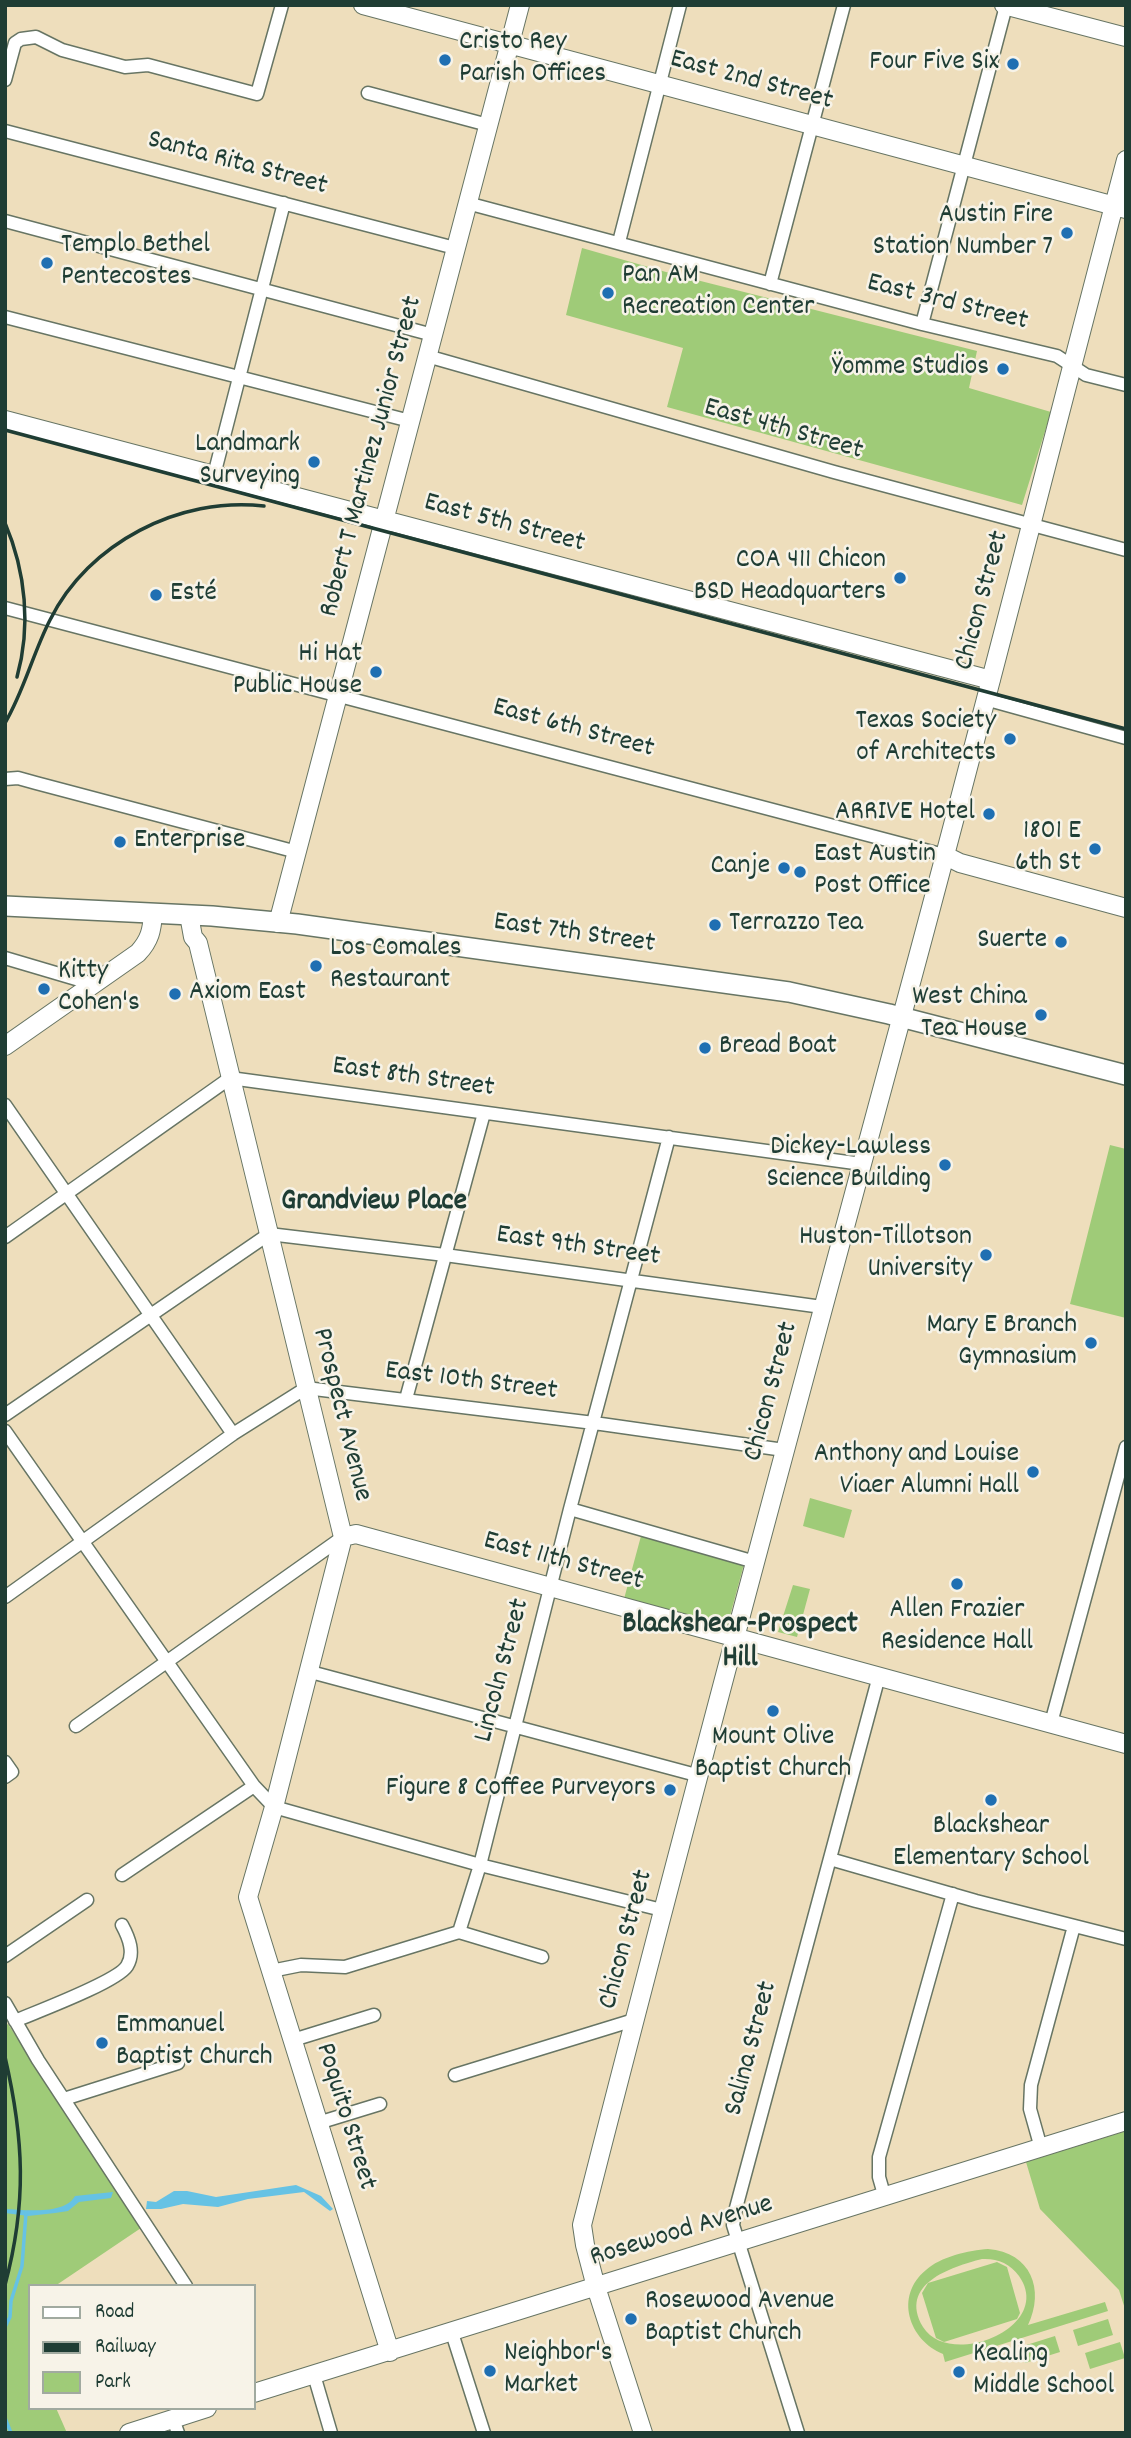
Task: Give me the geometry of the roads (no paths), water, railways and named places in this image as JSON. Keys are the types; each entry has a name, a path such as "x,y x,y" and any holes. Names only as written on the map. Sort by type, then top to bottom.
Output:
{"main road":[{"name":"East 7th Street","path":"5,906 212,916 278,923 789,992 902,1017 1126,1075"}],"street":[{"path":"5,80 15,43 36,37 62,50 125,67 148,65 257,94 282,5"},
{"name":"East 2nd Street","path":"363,5 1120,208"},
{"name":"Robert T Martinez Junior Street","path":"278,923 520,5"},
{"path":"619,242 680,5"},
{"path":"770,284 844,5"},
{"path":"922,324 1005,5 1126,37"},
{"path":"368,93 488,125"},
{"name":"Santa Rita Street","path":"5,131 456,248"},
{"name":"Chicon Street","path":"643,2433 596,2287 582,2225 662,1910 902,1017 1072,366 1120,208 1126,160"},
{"path":"214,475 284,203"},
{"name":"East 3rd Street","path":"467,203 922,324 1057,356 1086,375 1126,385"},
{"path":"5,221 433,335"},
{"path":"5,317 410,421"},
{"name":"East 4th Street","path":"427,356 834,472 1126,550"},
{"name":"East 5th Street","path":"5,419 991,680"},
{"name":"East 6th Street","path":"5,608 944,855 960,863 1126,908"},
{"path":"985,699 1126,737"},
{"path":"5,779 18,778 297,852"},
{"path":"5,1046 138,953 151,933 153,914"},
{"name":"Prospect Avenue","path":"189,915 270,1234 342,1537 274,1807 248,1897"},
{"path":"198,943 212,916"},
{"path":"5,958 93,984"},
{"path":"5,1237 230,1078"},
{"name":"East 8th Street","path":"230,1078 862,1164"},
{"path":"5,1105 233,1434"},
{"path":"406,1399 484,1113"},
{"name":"Lincoln Street","path":"459,1932 480,1865 570,1509 669,1137"},
{"path":"5,1416 270,1234"},
{"name":"East 9th Street","path":"270,1234 632,1279 822,1307"},
{"path":"5,1597 233,1434 306,1388"},
{"name":"East 10th Street","path":"306,1388 594,1423 784,1450"},
{"path":"5,1431 254,1786 274,1807 480,1865 662,1910"},
{"path":"1051,1723 1126,1447"},
{"path":"570,1509 755,1562"},
{"name":"East 11th Street","path":"342,1537 356,1534 1126,1744"},
{"path":"76,1726 342,1537"},
{"path":"307,1671 700,1776"},
{"name":"Salina Street","path":"798,2433 733,2225 878,1676"},
{"path":"122,1875 254,1786"},
{"path":"830,1859 953,1895 1126,1939"},
{"path":"884,2198 879,2157 953,1895"},
{"name":"Poquito Street","path":"248,1897 390,2352"},
{"path":"5,1956 87,1900"},
{"path":"15,2021 119,1975 130,1958 131,1946 122,1925"},
{"path":"1041,2148 1030,2109 1031,2085 1074,1926"},
{"path":"271,1971 301,1965 345,1967 459,1932 542,1957"},
{"path":"5,2003 185,2284"},
{"path":"293,2040 374,2015"},
{"path":"455,2075 635,2020"},
{"path":"64,2099 178,2063"},
{"path":"318,2123 380,2104"},
{"name":"Rosewood Avenue","path":"256,2392 1126,2121"},
{"path":"452,2333 484,2433"},
{"path":"314,2375 331,2433"},
{"path":"129,2433 175,2426 203,2410"}],"water":[{"path":"296,2185 321,2196 333,2209 330,2211 304,2192 248,2199 218,2207 183,2204 146,2209 147,2201 156,2202 174,2191 216,2197"},
{"path":"113,2192 111,2198 79,2202 68,2211 28,2216 5,2213 5,2209 53,2209 70,2202 75,2196"}],"waterway":[{"path":"5,2327 10,2317 11,2301 22,2266 26,2213"},
{"path":"5,2418 11,2433"}],"railway":[{"path":"5,430 1126,729"},
{"path":"5,723 50,620 67,593 88,568 112,547 169,517 232,505 264,506"},
{"path":"5,523 18,561 24,600 24,639 17,677"},
{"path":"5,2057 16,2116 20,2171 17,2226 5,2285"}],"place":[{"name":"Cristo Rey Parish Offices","path":"445,60"},
{"name":"Four Five Six","path":"1013,64"},
{"name":"Austin Fire Station Number 7","path":"1067,233"},
{"name":"Templo Bethel Pentecostes","path":"47,263"},
{"name":"Pan AM Recreation Center","path":"608,293"},
{"name":"Ÿomme Studios","path":"1003,369"},
{"name":"Landmark Surveying","path":"314,462"},
{"name":"COA 411 Chicon BSD Headquarters","path":"900,578"},
{"name":"Esté","path":"156,595"},
{"name":"Hi Hat Public House","path":"376,672"},
{"name":"Texas Society of Architects","path":"1010,739"},
{"name":"ARRIVE Hotel","path":"989,814"},
{"name":"Enterprise","path":"120,842"},
{"name":"1801 E 6th St","path":"1095,849"},
{"name":"Canje","path":"784,868"},
{"name":"East Austin Post Office","path":"800,872"},
{"name":"Terrazzo Tea","path":"715,925"},
{"name":"Suerte","path":"1061,942"},
{"name":"Los Comales Restaurant","path":"316,966"},
{"name":"Kitty Cohen's","path":"44,989"},
{"name":"Axiom East","path":"175,994"},
{"name":"West China Tea House","path":"1041,1015"},
{"name":"Bread Boat","path":"705,1048"},
{"name":"Dickey-Lawless Science Building","path":"945,1165"},
{"name":"Huston-Tillotson University","path":"986,1255"},
{"name":"Mary E Branch Gymnasium","path":"1091,1343"},
{"name":"Anthony and Louise Viaer Alumni Hall","path":"1033,1472"},
{"name":"Allen Frazier Residence Hall","path":"957,1584"},
{"name":"Mount Olive Baptist Church","path":"773,1711"},
{"name":"Figure 8 Coffee Purveyors","path":"670,1790"},
{"name":"Blackshear Elementary School","path":"991,1800"},
{"name":"Emmanuel Baptist Church","path":"102,2043"},
{"name":"Rosewood Avenue Baptist Church","path":"631,2319"},
{"name":"Neighbor's Market","path":"490,2371"},
{"name":"Kealing Middle School","path":"959,2372"}],"district":[{"name":"Grandview Place","path":"374,1204"},
{"name":"Blackshear-Prospect Hill","path":"740,1644"}]}
